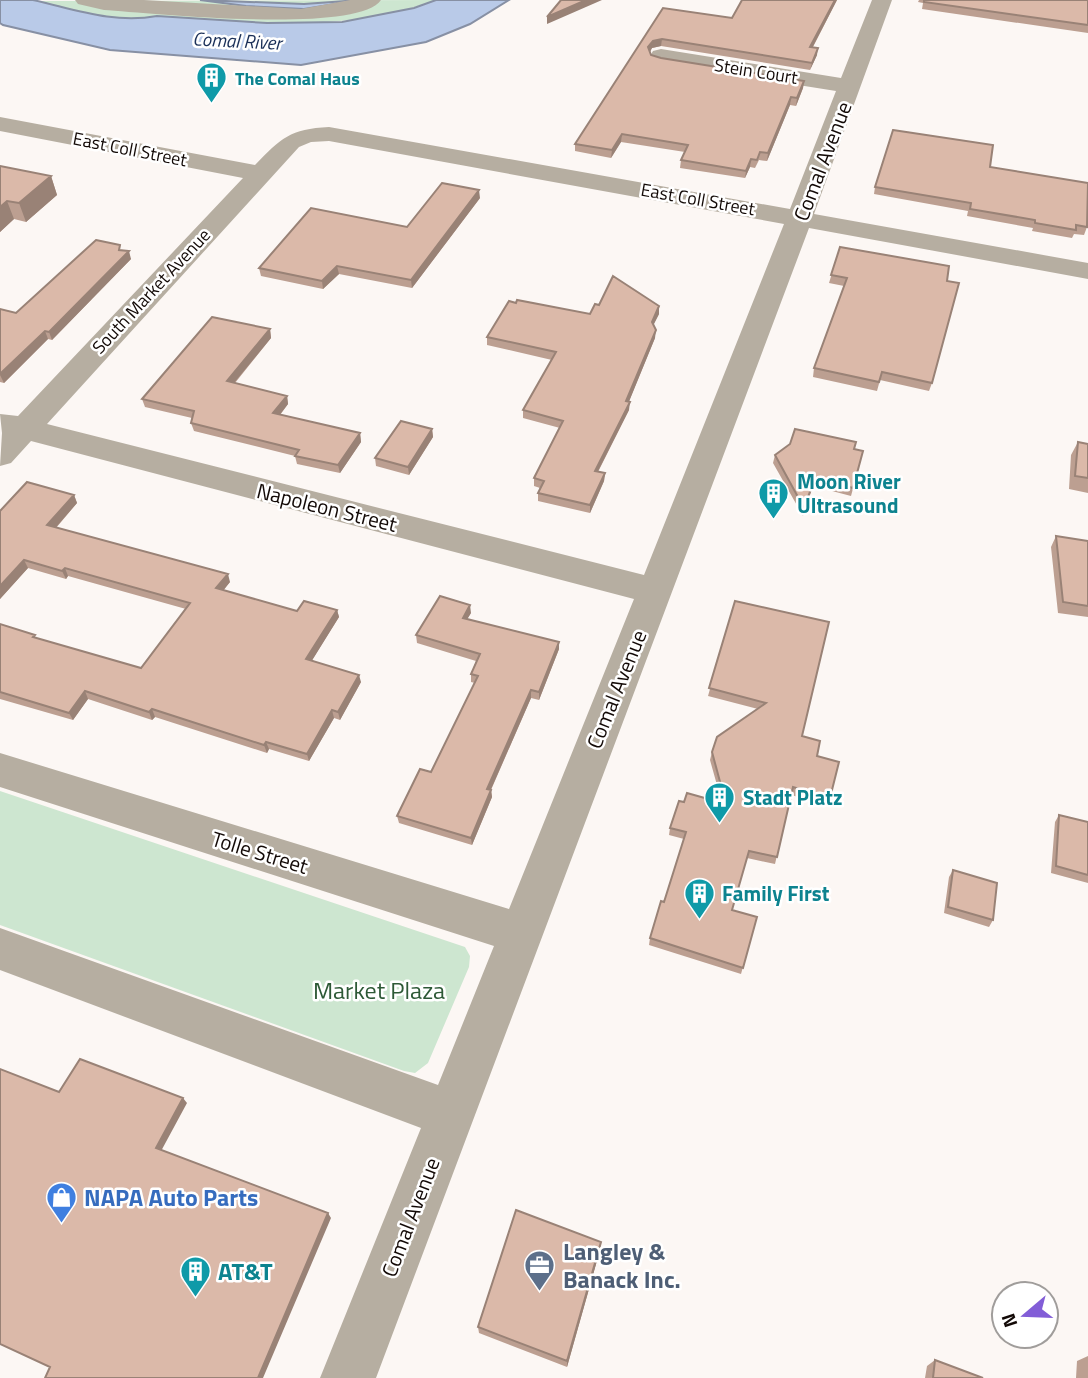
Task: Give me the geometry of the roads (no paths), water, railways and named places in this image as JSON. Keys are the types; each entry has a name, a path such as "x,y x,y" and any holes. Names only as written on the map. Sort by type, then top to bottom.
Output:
{"street":[{"path":"85,0 104,4 301,15 347,8 371,0"},
{"name":"Comal Avenue","path":"348,1378 519,933 800,218 882,0"},
{"name":"Stein Court","path":"661,56 851,86"},
{"name":"East Coll Street","path":"0,124 261,174"},
{"name":"East Coll Street","path":"307,135 330,134 1088,271"},
{"name":"South Market Avenue","path":"0,455 12,426 293,139 307,135"},
{"name":"Napoleon Street","path":"12,426 655,591"},
{"name":"Tolle Street","path":"0,770 519,933"},
{"path":"0,949 449,1114"}],"water":[{"name":"Comal River","path":"0,0 33,0 109,17 157,16 267,23 342,22 414,8 436,0 509,0 470,24 426,42 301,65 110,50 3,25 0,23"},
{"path":"200,0 304,4 360,0 304,9"}],"place":[{"name":"The Comal Haus","path":"212,105"},
{"name":"Moon River Ultrasound","path":"774,520"},
{"name":"Stadt Platz","path":"720,824"},
{"name":"Family First","path":"699,920"},
{"name":"NAPA Auto Parts","path":"61,1224"},
{"name":"Langley & Banack Inc.","path":"540,1292"},
{"name":"AT&T","path":"195,1298"}],"park label":[{"name":"Market Plaza","path":"379,990"}]}
